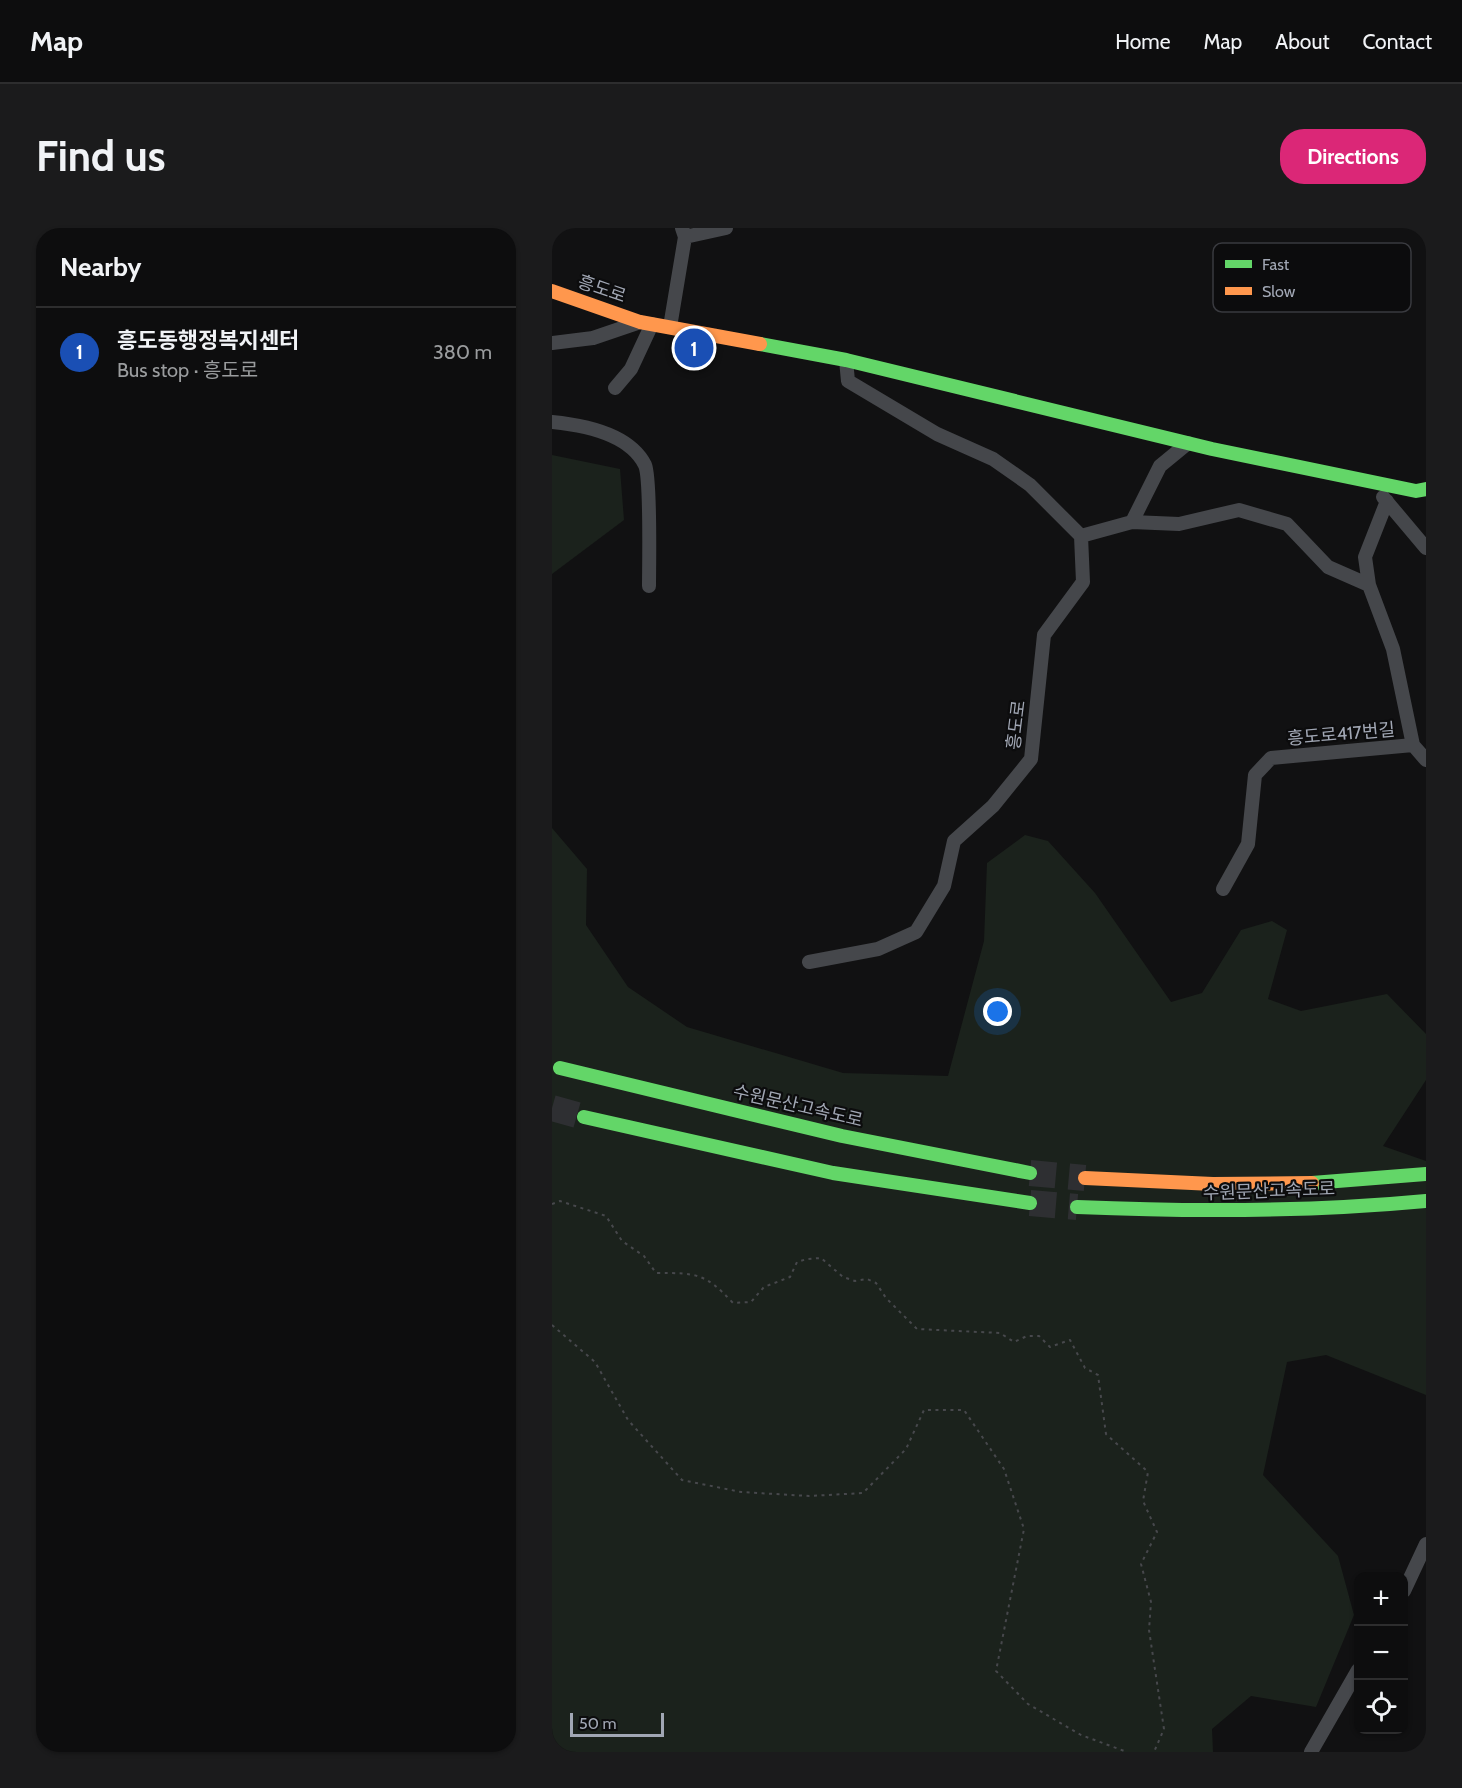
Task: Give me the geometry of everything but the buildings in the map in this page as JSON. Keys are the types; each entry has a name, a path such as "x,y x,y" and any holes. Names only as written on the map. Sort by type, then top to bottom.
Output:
{"main road":[{"name":"흥도로","path":"552,291 646,323 846,360 1188,443 1371,483 1416,491 1426,489"},
{"name":"수원문산고속도로","path":"560,1068 842,1136 1030,1173"},
{"path":"584,1117 833,1173 1030,1203"},
{"name":"수원문산고속도로","path":"1085,1178 1182,1184 1289,1185 1426,1174"},
{"name":"수원문산고속도로","path":"1077,1207 1183,1211 1290,1211 1426,1202"}],"street":[{"path":"670,327 684,232 726,228"},
{"path":"615,388 631,369 646,323"},
{"name":"흥도로","path":"552,343 593,338 646,323"},
{"path":"846,360 848,381 937,434 993,459 1030,485 1081,536 1132,522 1179,524 1239,510 1287,524 1328,567 1369,585"},
{"path":"552,422 583,424 627,444 646,466 649,586"},
{"path":"1132,522 1161,466 1188,443"},
{"path":"1371,483 1426,548"},
{"name":"흥도로417번길","path":"1387,501 1365,557 1369,585 1394,649 1413,745 1426,760"},
{"name":"흥도로","path":"809,962 878,949 916,932 944,886 954,842 993,806 1031,759 1044,635 1083,582 1081,536"},
{"name":"흥도로417번길","path":"1223,889 1248,844 1255,775 1271,758 1413,745"},
{"path":"1408,1586 1421,1570 1426,1544"},
{"path":"1311,1752 1354,1679"}],"path":[{"path":"552,1204 560,1200 606,1216 622,1241 644,1256 656,1273 689,1273 713,1281 733,1303 751,1302 764,1287 790,1277 797,1263 807,1259 821,1258 843,1277 855,1281 867,1279 876,1283 886,1298 917,1329 1000,1333 1014,1342 1027,1336 1039,1336 1050,1347 1071,1340 1085,1368 1098,1375 1107,1434 1148,1472 1143,1501 1157,1532 1141,1564 1151,1602 1149,1630 1164,1729 1154,1752"},
{"path":"552,1325 595,1362 628,1420 682,1480 741,1492 809,1496 863,1493 906,1449 924,1410 964,1410 1004,1469 1024,1529 996,1671 1037,1709 1081,1736 1126,1752"}],"shaded area":[{"path":"552,455 620,469 624,520 552,574"},
{"path":"552,828 587,869 586,925 628,987 687,1027 843,1073 948,1076 984,941 987,863 1025,835 1048,841 1095,893 1171,1002 1202,993 1241,930 1272,921 1287,930 1268,999 1301,1011 1387,994 1426,1034 1426,1080 1383,1146 1426,1161 1426,1395 1326,1355 1287,1362 1263,1475 1338,1556 1354,1615 1316,1707 1251,1696 1212,1729 1213,1752 552,1752"}],"tunnel":[{"path":"552,1108 584,1117"},
{"path":"1030,1173 1085,1178"},
{"path":"1030,1203 1077,1207"}],"traffic: fast":[{"path":"760,344 846,360 1212,449 1416,491 1426,489"},
{"path":"560,1068 842,1136 1030,1173"},
{"path":"584,1117 833,1173 1030,1203"},
{"path":"1312,1183 1426,1174"},
{"path":"1077,1207 1252,1210 1426,1201"}],"traffic: slow":[{"path":"552,291 640,322 760,344"},
{"path":"1085,1178 1213,1184 1312,1183"}],"place":[{"name":"흥도동행정복지센터","path":"694,348"}]}
